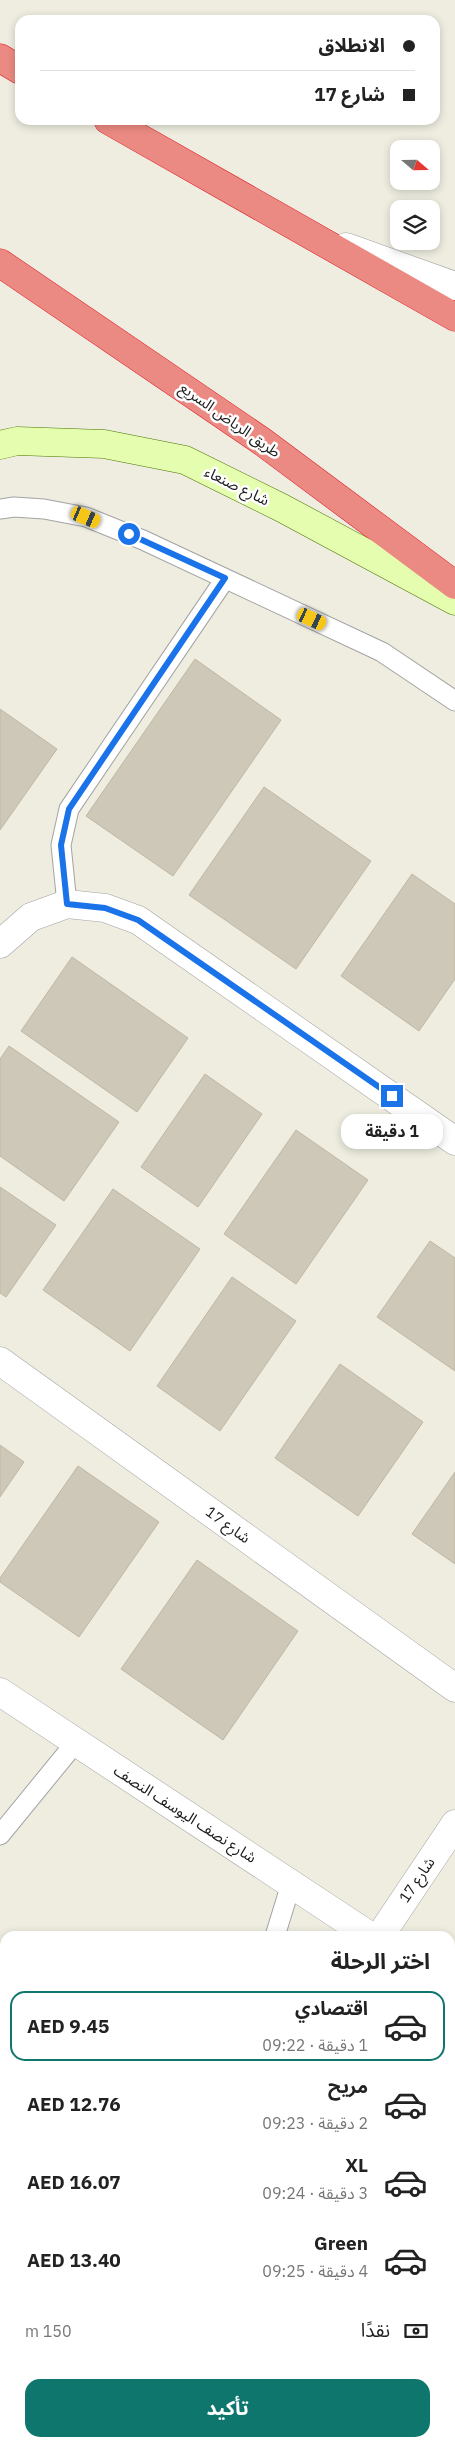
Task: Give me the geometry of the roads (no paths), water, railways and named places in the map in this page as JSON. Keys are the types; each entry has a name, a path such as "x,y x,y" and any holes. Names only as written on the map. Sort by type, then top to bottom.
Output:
{"highway":[{"path":"0,58 15,67"},
{"path":"117,125 295,228 455,317"},
{"name":"طريق الرياض السريع","path":"0,263 260,440 455,584"}],"main road":[{"name":"شارع صنعاء","path":"0,446 18,441 104,444 185,460 282,508 455,601"}],"street":[{"path":"295,228 455,286"},
{"path":"0,944 31,917 67,904 105,908 138,920 455,1141"},
{"name":"شارع 17","path":"0,1361 455,1688"},
{"name":"شارع نصف اليوسف النصف","path":"0,1692 362,1931"},
{"name":"شارع 17","path":"383,1931 455,1824"}],"lane":[{"path":"0,509 14,507 44,509 86,517 225,578 382,652 455,700"},
{"path":"67,904 61,845 69,809 225,578"},
{"path":"0,1835 76,1742"},
{"path":"277,1931 291,1884"}]}
